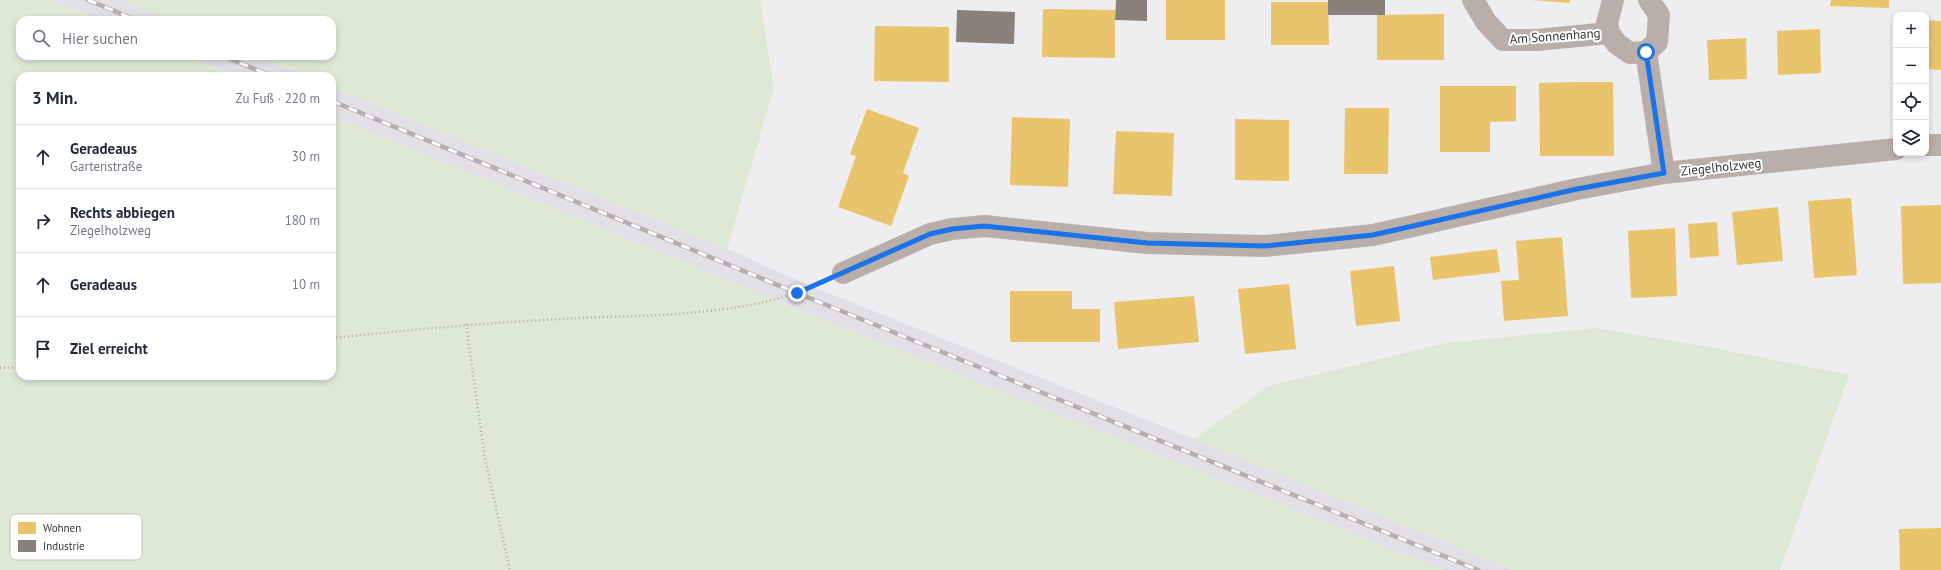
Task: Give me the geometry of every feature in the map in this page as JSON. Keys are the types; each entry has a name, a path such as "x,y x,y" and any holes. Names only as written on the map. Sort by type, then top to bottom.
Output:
{"street":[{"name":"Am Sonnenhang","path":"1473,0 1486,22 1503,40 1537,40 1609,33"},
{"path":"1613,0 1607,23 1609,33 1617,44 1630,53 1646,52 1657,42 1659,15 1649,0"},
{"path":"1646,52 1664,173"},
{"path":"1929,145 1941,145"},
{"name":"Ziegelholzweg","path":"843,273 930,234 952,229 984,226 1147,243 1265,246 1373,235 1577,189 1664,173 1893,148"}],"path":[{"path":"336,338 466,324 719,310 766,303 797,293 843,273"},
{"path":"466,324 485,459 510,570"},
{"path":"0,368 16,367"}],"shaded area":[{"path":"52,0 121,0 160,16 90,16"},
{"path":"197,60 268,60 296,72 225,72"},
{"path":"336,89 727,249 818,289 1194,439 1513,570 1443,570 790,306 336,118"}],"green space":[{"path":"0,0 52,0 90,16 16,16 16,60 197,60 225,72 16,72 16,380 336,380 336,118 790,306 1443,570 0,570"},
{"path":"121,0 760,0 774,88 727,249 336,89 336,72 296,72 268,60 336,60 336,16 160,16"},
{"path":"1596,328 1698,345 1849,375 1780,570 1513,570 1194,439 1269,386 1446,343"}],"building: Wohnen":[{"path":"1166,0 1225,0 1225,40 1166,40"},
{"path":"1531,0 1570,0 1570,3"},
{"path":"1831,0 1889,0 1889,8 1830,6"},
{"path":"1271,2 1328,2 1329,45 1271,45"},
{"path":"1043,9 1115,10 1115,58 1042,57"},
{"path":"1444,14 1444,60 1377,60 1377,15"},
{"path":"1929,20 1941,21 1941,70 1929,69"},
{"path":"875,26 949,27 949,82 874,81"},
{"path":"1820,29 1821,73 1778,75 1777,31"},
{"path":"1746,38 1747,79 1709,80 1707,40"},
{"path":"1613,82 1614,156 1540,156 1539,83"},
{"path":"1440,86 1516,86 1516,121 1490,122 1490,152 1440,152"},
{"path":"1345,108 1389,108 1388,174 1344,174"},
{"path":"867,109 919,128 903,173 909,176 891,226 838,207 856,156 850,154"},
{"path":"1012,117 1070,119 1068,187 1010,185"},
{"path":"1235,119 1289,120 1289,181 1235,180"},
{"path":"1116,131 1174,133 1172,196 1113,194"},
{"path":"1851,198 1857,275 1814,278 1808,201"},
{"path":"1941,205 1941,283 1903,284 1901,206"},
{"path":"1778,207 1783,261 1737,265 1732,212"},
{"path":"1717,222 1719,256 1690,258 1688,224"},
{"path":"1675,228 1677,296 1631,298 1628,231"},
{"path":"1562,237 1568,316 1504,321 1501,281 1519,280 1516,241"},
{"path":"1497,249 1500,272 1433,280 1430,257"},
{"path":"1394,266 1400,321 1356,326 1350,271"},
{"path":"1289,284 1296,349 1245,354 1238,289"},
{"path":"1010,291 1072,291 1072,309 1100,309 1100,342 1010,342"},
{"path":"1194,296 1199,342 1118,349 1114,302"},
{"path":"1941,528 1941,570 1900,570 1899,529"}],"building: Industrie":[{"path":"1116,0 1147,0 1147,21 1115,20"},
{"path":"1328,0 1385,0 1385,15 1328,15"},
{"path":"957,10 1015,12 1014,44 956,42"}],"railway":[{"path":"88,0 126,16"},
{"path":"233,60 262,72"},
{"path":"336,103 797,293 1478,570"}],"route":[{"path":"797,293 930,234 952,229 984,226 1147,243 1265,246 1373,235 1577,189 1664,173 1646,52"}]}
